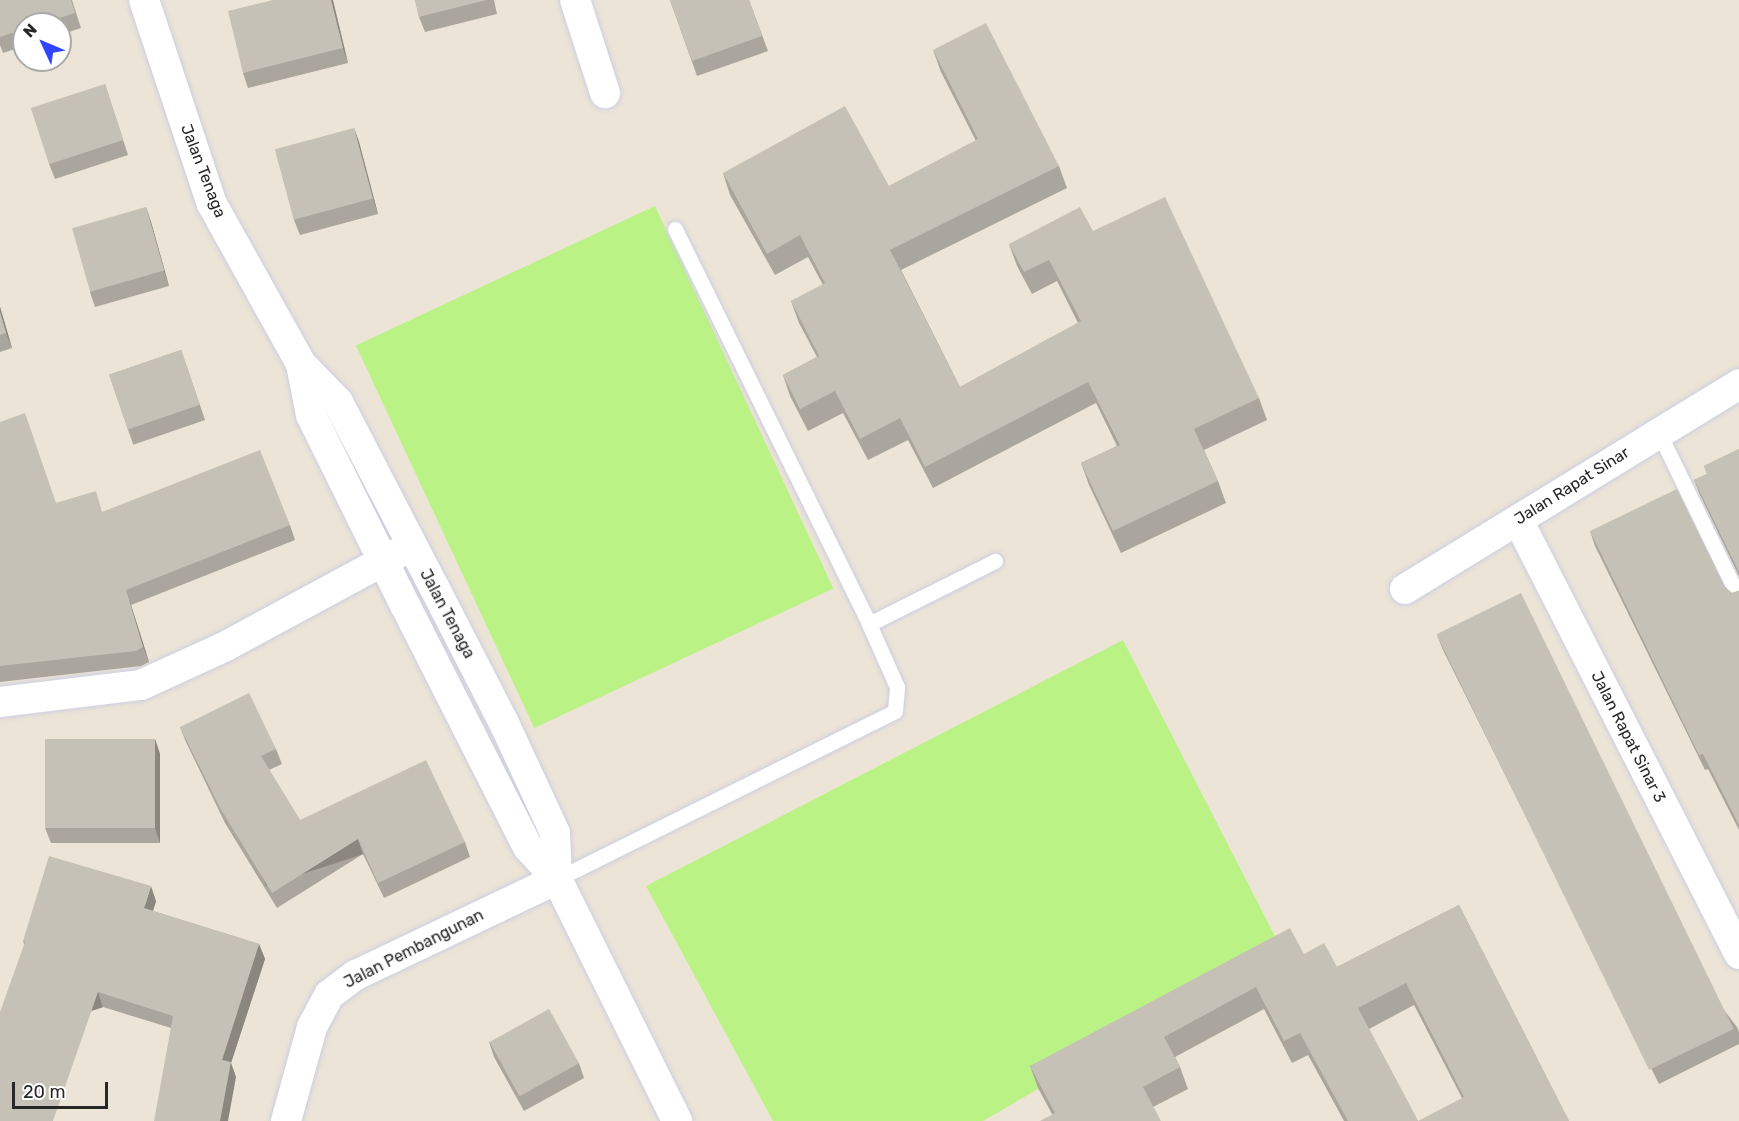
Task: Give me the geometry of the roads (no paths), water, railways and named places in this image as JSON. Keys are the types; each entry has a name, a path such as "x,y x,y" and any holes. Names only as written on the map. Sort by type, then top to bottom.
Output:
{"street":[{"name":"Jalan Tenaga","path":"144,0 212,204 301,364 338,402 504,723 555,833 557,879"},
{"path":"575,0 605,93"},
{"name":"Jalan Tenaga","path":"301,364 311,415 528,847 557,879 676,1121"},
{"name":"Jalan Rapat Sinar","path":"1405,590 1739,384"},
{"path":"344,481 371,467"},
{"name":"Jalan Rapat Sinar 3","path":"1518,520 1739,954"},
{"path":"0,702 141,685 226,646 411,546"},
{"path":"440,672 470,657"},
{"path":"474,737 504,723"},
{"name":"Jalan Pembangunan","path":"286,1121 312,1027 329,995 356,975 557,879"}],"lane":[{"path":"557,879 895,711 897,687 869,624 675,229"},
{"path":"1659,433 1739,598"},
{"path":"869,624 995,561"}]}
